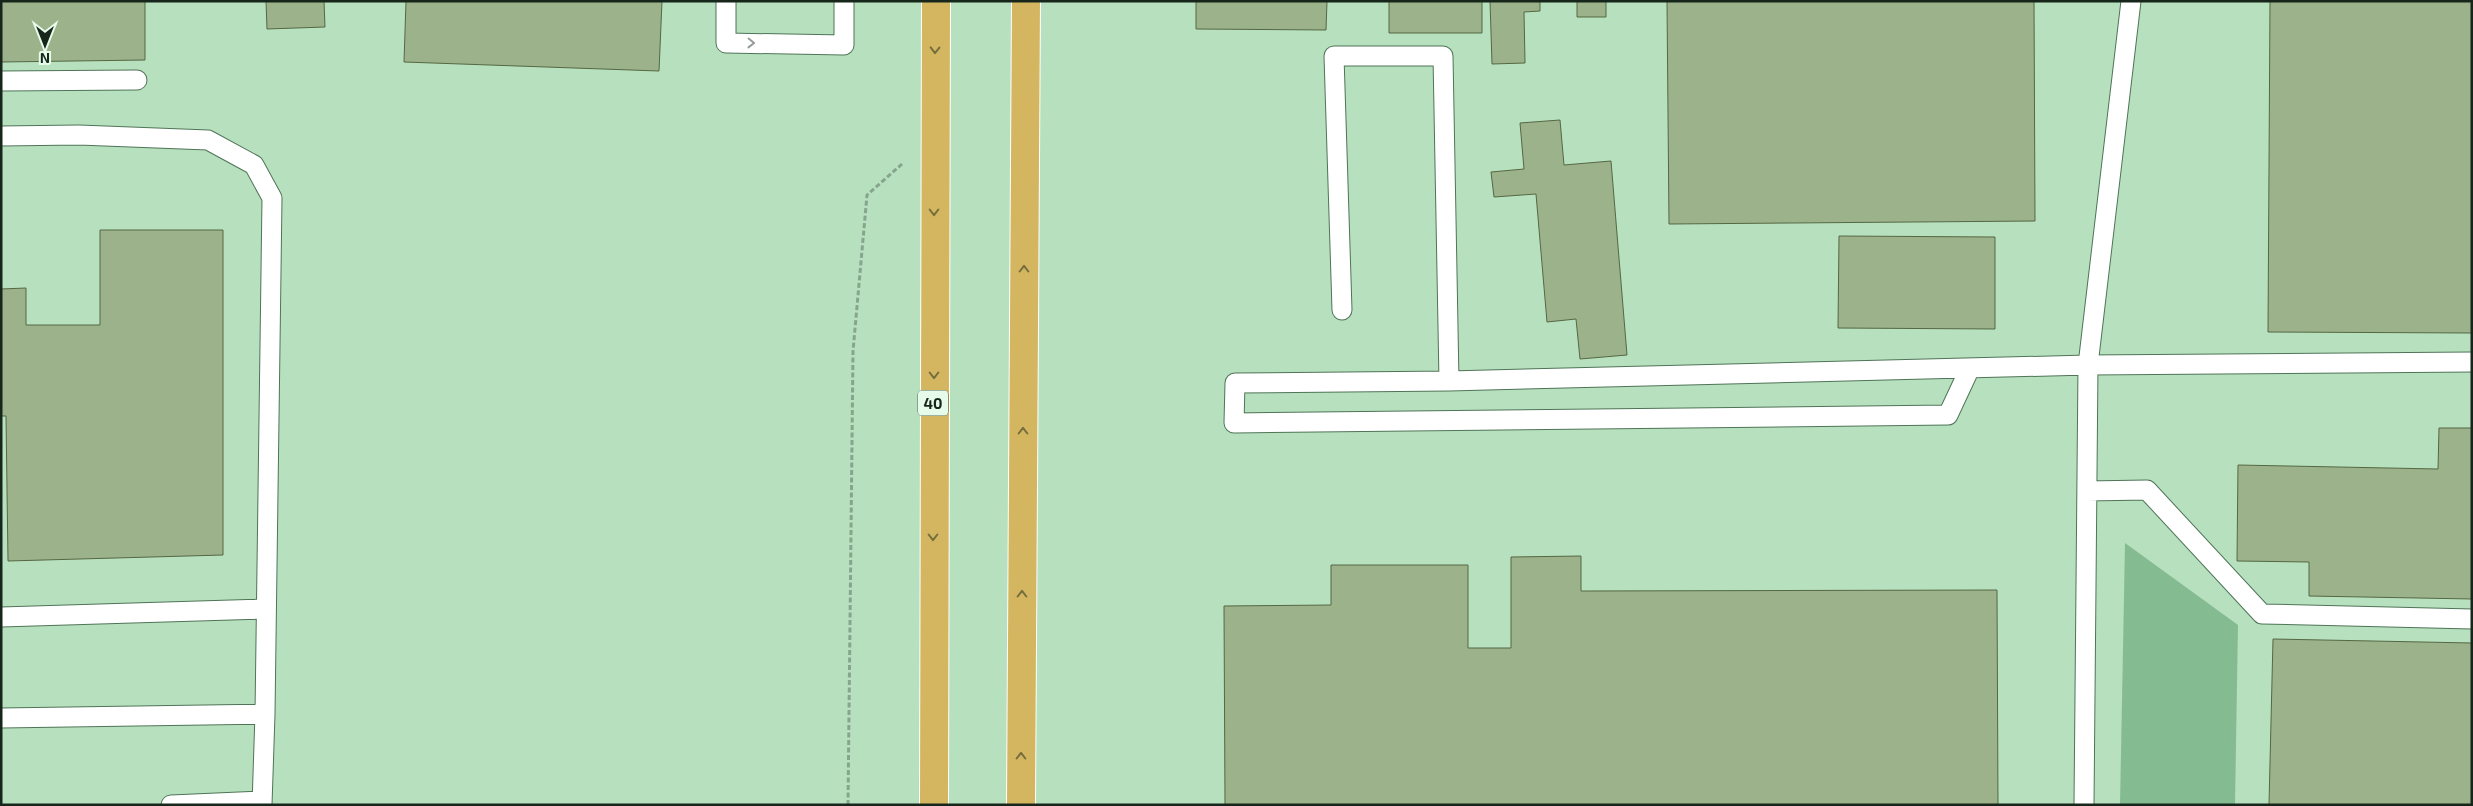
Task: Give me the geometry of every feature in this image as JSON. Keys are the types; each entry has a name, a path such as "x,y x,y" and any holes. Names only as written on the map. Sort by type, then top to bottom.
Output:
{"highway":[{"name":"40","path":"934,805 934,135 936,1"},
{"path":"1021,805 1026,1"}],"lane":[{"path":"726,1 726,43 844,45 844,1"},
{"path":"2084,805 2088,366 2131,1"},
{"path":"1342,310 1334,56 1443,56 1449,381"},
{"path":"1,80 137,80"},
{"path":"1,136 79,135 208,140 254,165 272,198 265,714 262,803 171,805"},
{"path":"1970,368 1948,415 1234,423 1235,384 1449,381 1970,368 2472,362"},
{"path":"2087,491 2147,490 2262,614 2472,619"},
{"path":"1,616 265,609"},
{"path":"1,718 265,714"}],"path":[{"path":"848,805 853,351 867,195 934,135"}],"green space":[{"path":"2125,543 2238,625 2235,805 2120,805"}],"building":[{"path":"1,1 145,1 145,60 1,62"},
{"path":"266,1 324,1 325,27 267,29"},
{"path":"406,1 662,1 659,71 404,62"},
{"path":"1196,1 1327,1 1326,30 1196,29"},
{"path":"1389,1 1482,1 1482,33 1389,33"},
{"path":"1490,1 1540,1 1540,11 1524,12 1525,63 1492,64"},
{"path":"1577,1 1606,1 1606,17 1577,17"},
{"path":"1667,1 2034,1 2035,221 1669,224"},
{"path":"2270,1 2472,1 2472,333 2268,332"},
{"path":"1560,120 1564,165 1611,161 1627,355 1580,359 1576,319 1547,322 1536,194 1494,197 1491,172 1524,169 1520,123"},
{"path":"100,230 223,230 223,555 8,561 6,416 1,416 1,289 26,288 26,325 100,325"},
{"path":"1839,236 1995,237 1995,329 1838,328"},
{"path":"2439,428 2472,428 2472,599 2309,596 2309,562 2237,561 2238,465 2438,469"},
{"path":"1581,556 1581,591 1997,590 1998,805 1225,805 1224,606 1331,605 1331,565 1468,565 1468,648 1511,648 1511,557"},
{"path":"2273,639 2472,643 2472,805 2269,805"}]}
